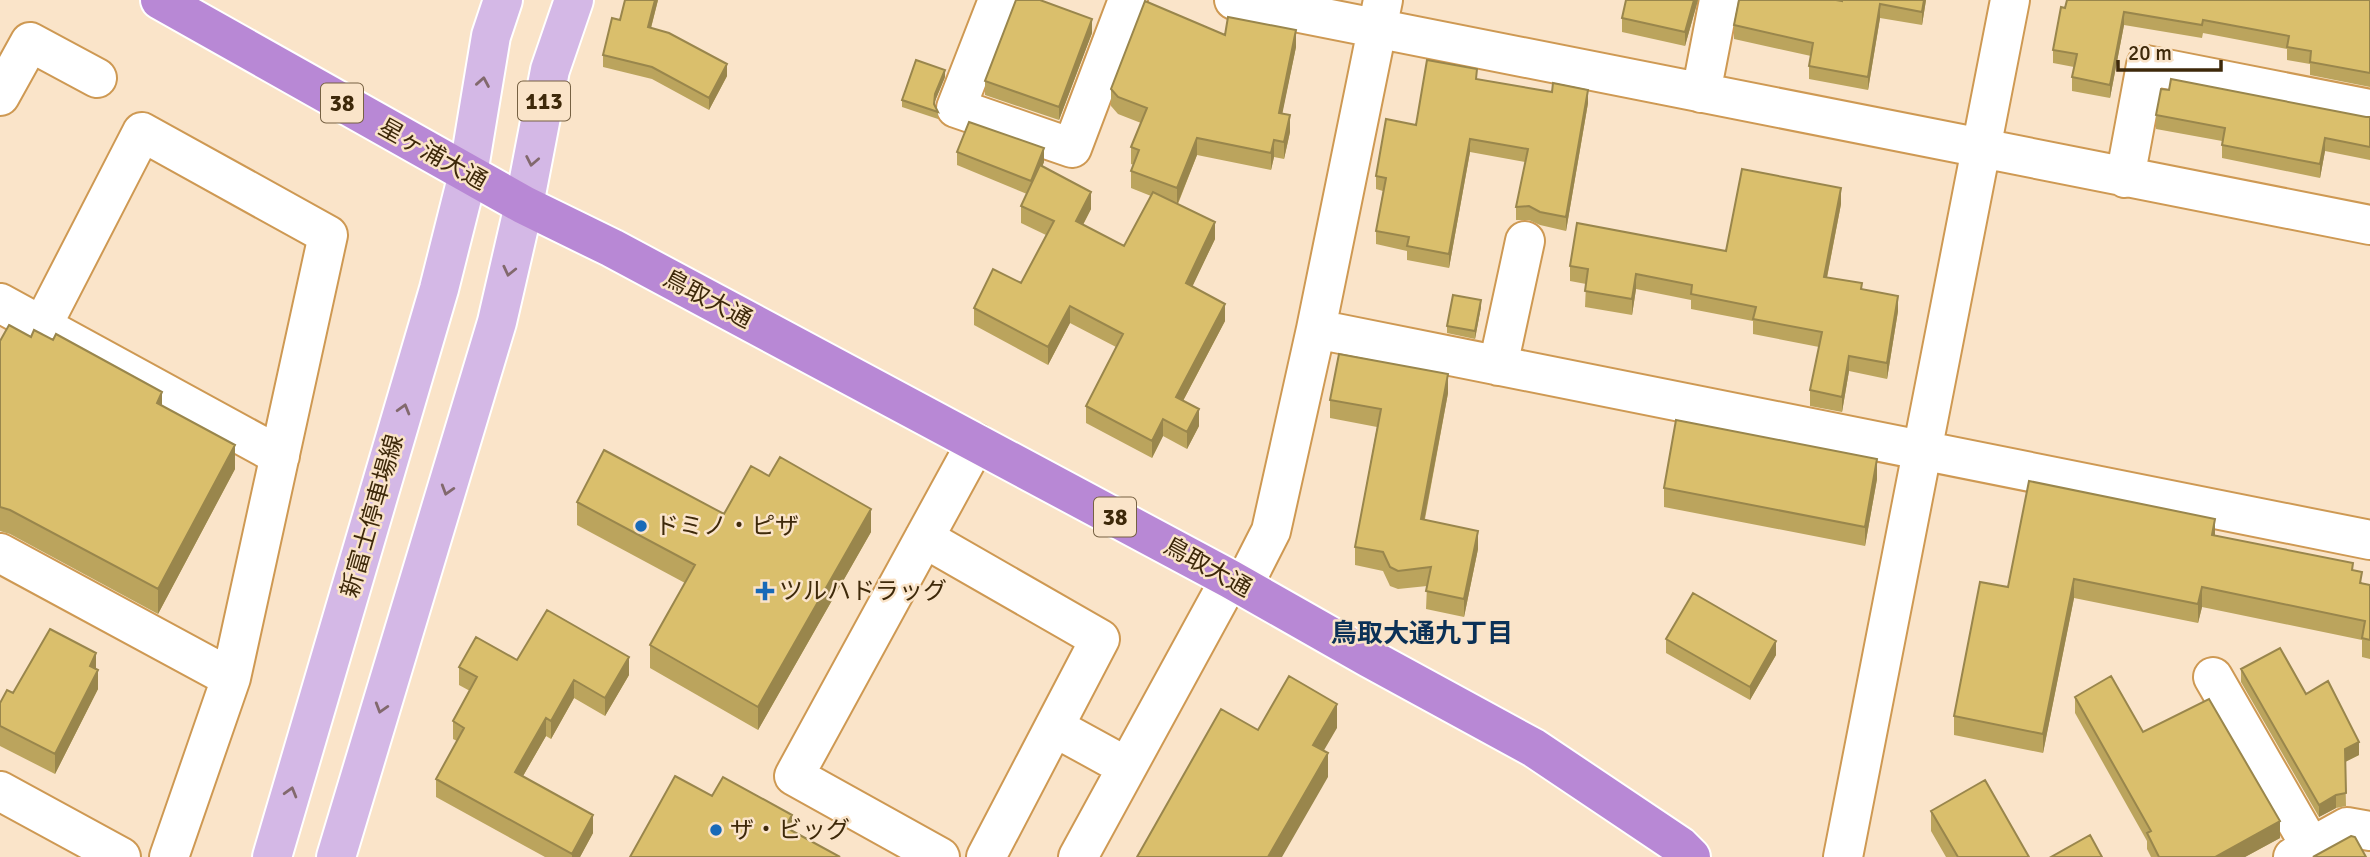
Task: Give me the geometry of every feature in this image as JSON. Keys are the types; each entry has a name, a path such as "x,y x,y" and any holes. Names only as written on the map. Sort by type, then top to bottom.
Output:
{"highway":[{"name":"星ヶ浦大通","path":"160,0 524,205"},
{"name":"鳥取大通","path":"524,205 612,248 1237,582 1369,659 1534,748 1679,846 1691,857"}],"main road":[{"name":"113","path":"468,174 491,36 503,0"},
{"name":"113","path":"524,205 550,70 574,0"},
{"name":"新富士停車場線","path":"272,857 439,289 468,174"},
{"path":"336,857 497,322 524,205"}],"street":[{"path":"998,0 956,108 1072,148 1128,0"},
{"path":"1234,0 1380,14 1701,93 2370,225"},
{"path":"1701,93 1719,0"},
{"path":"1843,857 2010,0"},
{"path":"1078,857 1127,767 1237,582 1271,531 1316,329 1380,14"},
{"path":"0,96 15,34 97,78"},
{"path":"2125,178 2146,65 2370,109"},
{"path":"42,326 142,132 328,235 232,678 169,857"},
{"path":"1498,366 1525,241"},
{"path":"0,303 280,456"},
{"path":"1316,329 2370,540"},
{"path":"940,857 793,776 976,443"},
{"path":"924,538 1100,639 986,857"},
{"path":"0,553 232,678"},
{"path":"2213,677 2302,852 2347,827 2370,829"},
{"path":"1054,727 1127,767"},
{"path":"0,791 121,857"}],"building":[{"path":"625,0 655,0 648,27 669,33 727,64 709,98 652,67 603,55 612,18 620,20"},
{"path":"1016,0 1040,0 1092,19 1059,107 985,81"},
{"path":"1626,0 1694,0 1685,32 1622,18"},
{"path":"1739,0 1924,0 1922,12 1880,4 1868,77 1809,66 1813,43 1734,25"},
{"path":"2067,0 2370,0 2370,73 2310,62 2311,51 2287,47 2289,36 2203,20 2202,25 2124,12 2110,85 2072,77 2077,54 2053,50 2061,7 2065,8"},
{"path":"1145,1 1225,35 1228,17 1296,30 1279,113 1290,115 1284,142 1274,140 1271,153 1197,138 1177,188 1131,171 1139,150 1131,147 1147,108 1118,97 1111,89"},
{"path":"916,60 945,70 935,94 934,104 938,112 902,100"},
{"path":"1427,60 1477,69 1476,79 1552,92 1553,83 1588,90 1566,217 1540,212 1529,206 1516,207 1528,149 1470,139 1449,254 1407,246 1409,237 1376,231 1386,178 1376,176 1386,119 1416,125"},
{"path":"2171,79 2370,117 2370,147 2325,138 2320,164 2222,145 2225,128 2156,115 2161,89 2169,90"},
{"path":"969,122 1044,148 1031,181 957,152"},
{"path":"1040,165 1091,192 1076,221 1124,246 1153,192 1215,222 1186,283 1225,304 1176,397 1199,409 1187,432 1163,419 1152,441 1086,406 1123,334 1070,306 1048,347 974,308 993,269 1021,283 1054,221 1021,206"},
{"path":"1742,169 1841,188 1824,277 1862,283 1861,289 1898,296 1887,363 1849,356 1842,397 1810,390 1822,332 1753,319 1756,307 1691,294 1692,285 1636,274 1632,299 1585,291 1588,269 1570,266 1577,223 1726,251"},
{"path":"1453,295 1481,300 1475,331 1447,326"},
{"path":"9,325 31,337 34,330 53,340 56,334 162,392 157,403 235,445 158,589 0,507 0,341"},
{"path":"1339,354 1448,374 1421,519 1478,531 1464,599 1426,591 1431,567 1398,571 1390,567 1383,552 1355,547 1381,409 1330,400"},
{"path":"1676,420 1877,459 1865,527 1664,488"},
{"name":"ツルハドラッグ","path":"604,450 724,514 751,466 769,476 780,457 871,509 758,707 650,645 695,565 577,502"},
{"path":"2029,481 2215,519 2212,535 2353,563 2352,570 2362,572 2360,583 2370,585 2370,640 2362,638 2365,621 2202,587 2198,604 2074,579 2043,734 1954,716 1980,582 2008,587"},
{"path":"1693,593 1776,641 1750,687 1666,639"},
{"path":"547,610 629,657 605,698 574,680 551,721 546,718 515,772 593,815 572,854 436,779 464,728 453,721 477,677 459,667 476,637 517,660"},
{"path":"50,629 96,653 90,666 98,670 55,754 0,726 0,703 7,690 13,693"},
{"path":"2280,648 2306,694 2328,681 2359,742 2345,749 2346,793 2336,795 2319,805 2241,669"},
{"path":"1289,676 1337,704 1313,745 1328,753 1268,857 1137,857 1221,709 1258,730"},
{"path":"2111,676 2143,732 2209,699 2280,821 2215,857 2159,857 2147,833 2151,831 2075,697"},
{"path":"675,776 712,796 723,777 792,815 785,827 840,857 630,857"},
{"path":"1985,780 2029,857 1958,857 1931,811"},
{"path":"2090,835 2102,857 2051,857"},
{"path":"2351,836 2355,837 2366,857 2313,857"}],"place":[{"name":"ドミノ・ピザ","path":"641,526"},
{"name":"ツルハドラッグ","path":"765,591"},
{"name":"ザ・ビッグ","path":"716,830"}],"district":[{"name":"鳥取大通九丁目","path":"1422,633"}]}
